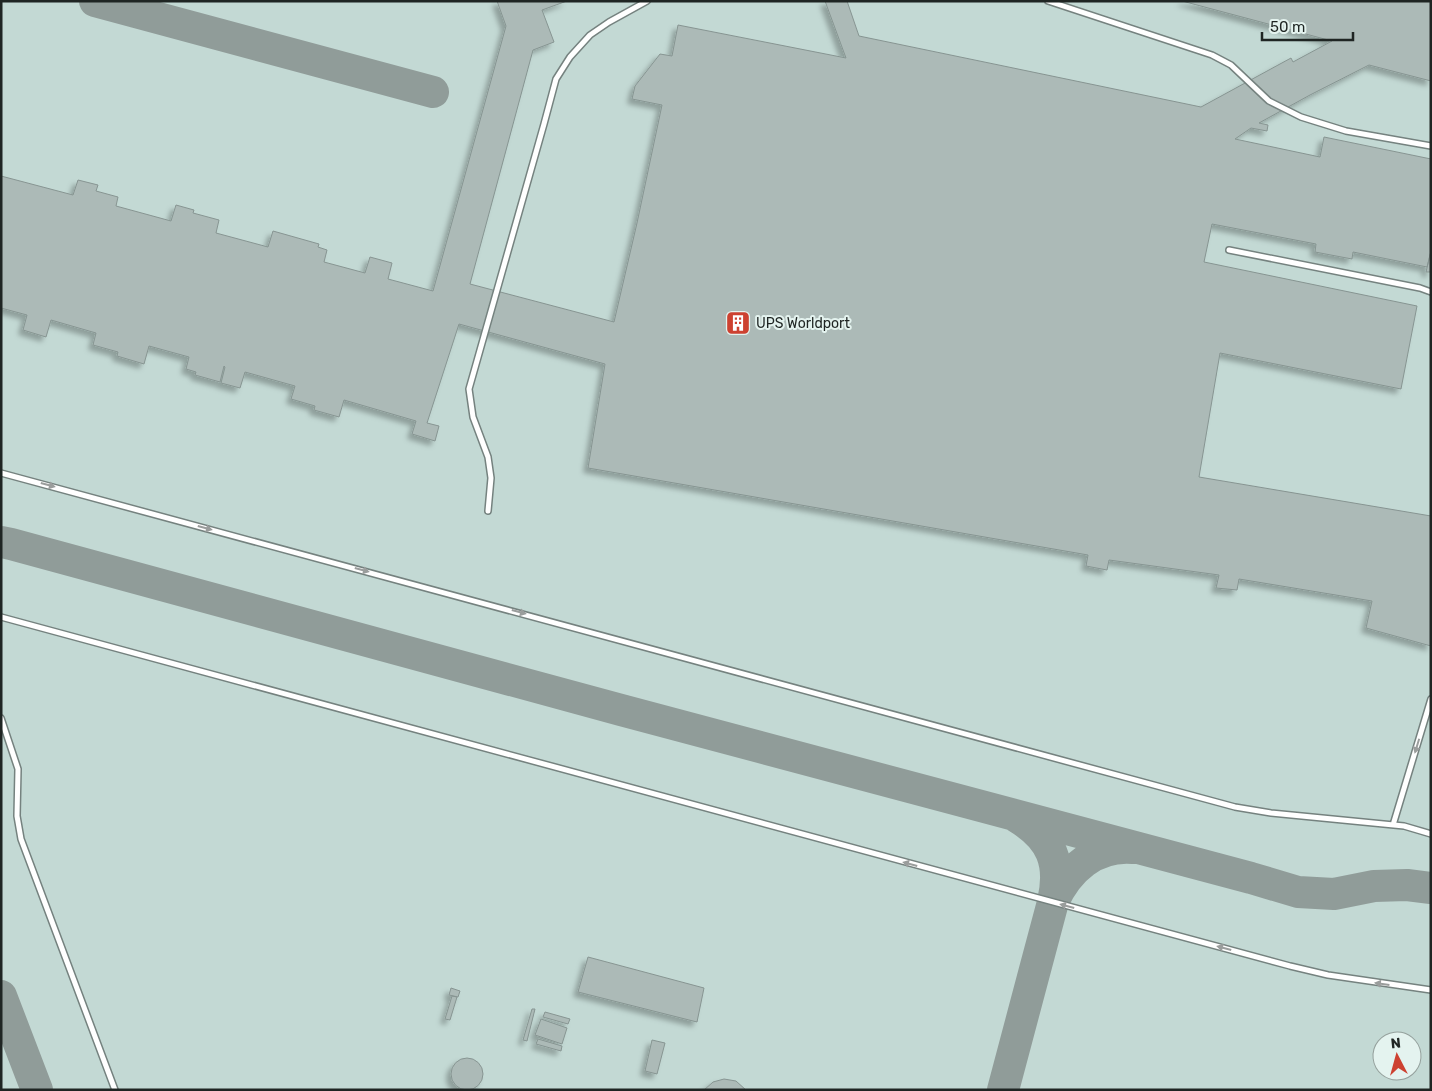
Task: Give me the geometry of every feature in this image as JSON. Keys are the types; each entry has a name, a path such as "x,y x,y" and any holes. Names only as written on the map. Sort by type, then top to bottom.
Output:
{"lane":[{"path":"488,511 491,478 488,457 473,417 469,390 556,79 570,57 590,35 647,1"},
{"path":"1048,1 1212,55 1231,65 1269,101 1301,118 1346,131 1431,146"},
{"path":"1229,250 1420,288 1431,292"},
{"path":"1,473 1235,806 1271,813 1404,826 1431,834"},
{"path":"1,619 9,619 1290,966 1338,977 1431,990"},
{"path":"1393,825 1431,699"},
{"path":"1,718 18,769 17,816 21,839 115,1090"}],"shaded area":[{"path":"1,1 1431,1 1431,1090 1,1090"}],"building":[{"name":"UPS Worldport","path":"497,1 567,1 542,10 554,42 533,50 470,284 614,322 662,105 632,99 635,86 660,54 672,56 678,25 846,58 825,1 847,1 859,36 1201,107 1291,58 1293,62 1332,41 1182,1 1431,1 1431,81 1369,65 1259,123 1268,125 1267,131 1251,128 1235,139 1320,157 1324,137 1431,159 1431,251 1427,267 1353,252 1352,259 1315,252 1316,244 1212,224 1204,262 1417,306 1401,389 1220,353 1199,477 1431,516 1431,646 1366,628 1372,601 1239,579 1237,590 1216,588 1219,575 1109,560 1107,570 1086,566 1088,555 588,468 605,364 459,324 427,423 439,426 435,441 412,434 416,421 344,400 339,417 314,410 315,406 291,399 295,386 245,372 240,388 221,383 224,366 220,382 195,375 196,372 186,369 189,357 149,346 144,364 117,356 118,352 93,345 96,333 51,320 46,337 23,330 27,315 1,308 1,176 73,195 78,180 98,185 96,191 118,197 116,206 171,221 176,205 194,210 193,213 219,220 216,233 268,247 273,231 319,244 318,247 327,250 324,262 365,273 370,257 392,263 388,279 433,291 506,26"},
{"path":"1431,251 1431,272 1426,272"},
{"path":"588,957 704,988 697,1022 578,992"},
{"path":"451,988 460,991 458,997 449,995"},
{"path":"452,996 457,997 450,1020 445,1019"},
{"path":"532,1009 535,1009 527,1041 523,1040"},
{"path":"545,1012 570,1019 568,1024 543,1017"},
{"path":"541,1019 567,1028 562,1044 535,1035"},
{"path":"538,1039 562,1046 561,1051 536,1044"},
{"path":"652,1040 665,1043 657,1074 645,1071"},
{"path":"467,1058 473,1059 478,1063 482,1068 482,1080 478,1085 473,1089 467,1090 461,1089 456,1085 452,1080 451,1074 452,1068 456,1063 461,1059"},
{"path":"724,1079 736,1081 746,1090 704,1090 713,1082"}],"taxiway":[{"path":"95,1 433,92"},
{"path":"1,542 1298,892 1334,894 1374,886 1407,885 1431,888"},
{"path":"1003,1090 1053,902 1056,875 1052,853 1046,843 1029,825 1017,817"},
{"path":"1053,902 1066,879 1084,862 1095,855 1107,851 1119,848 1133,848"},
{"path":"1,996 37,1090"}],"place":[{"name":"UPS Worldport","path":"738,323"}]}
